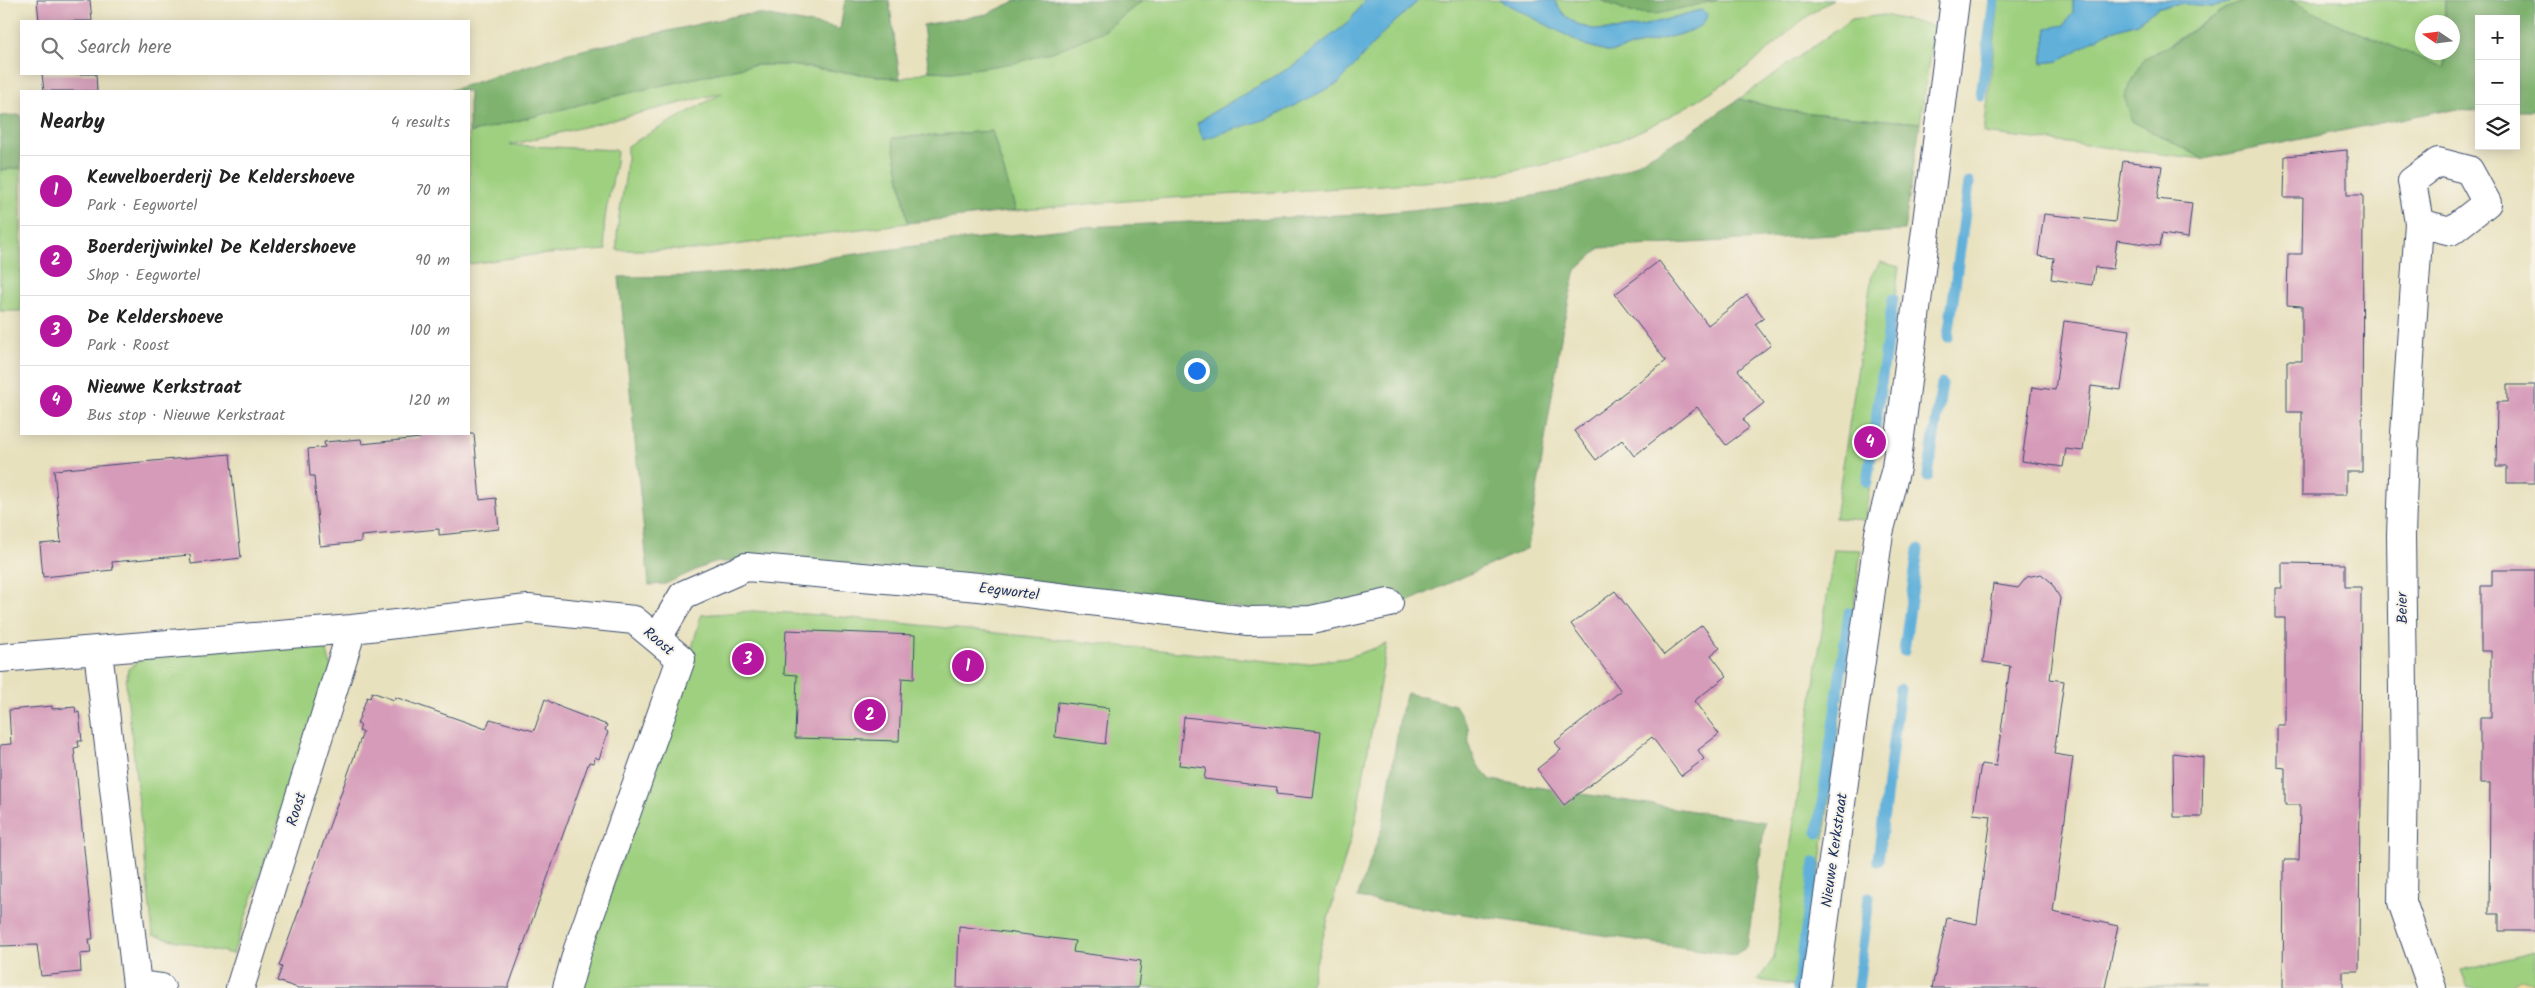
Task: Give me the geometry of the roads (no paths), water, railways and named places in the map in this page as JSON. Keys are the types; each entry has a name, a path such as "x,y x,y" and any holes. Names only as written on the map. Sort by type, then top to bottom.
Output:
{"street":[{"name":"Nieuwe Kerkstraat","path":"1815,988 1879,533 1896,468 1955,0"},
{"name":"Beier","path":"2419,223 2404,449 2401,535 2404,769 2402,902 2432,988"},
{"name":"Eegwortel","path":"657,639 682,595 746,567 979,587 1248,621 1310,620 1389,603"},
{"name":"Roost","path":"0,658 352,629 528,608 634,620 681,659 578,949 567,988"},
{"name":"Roost","path":"240,988 352,629"},
{"path":"98,651 137,985 160,988"}],"water":[{"path":"1365,0 1419,0 1384,32 1339,83 1270,118 1203,139 1197,124 1210,114 1291,67 1349,22"},
{"path":"1499,0 1554,0 1567,17 1583,26 1601,30 1643,26 1701,10 1708,15 1702,25 1685,33 1610,52 1585,45"},
{"path":"2073,0 2231,0 2229,3 2214,6 2183,4 2159,7 2137,23 2106,33 2059,61 2042,63 2047,28 2064,25 2073,12"}],"waterway":[{"path":"1981,96 1994,0"},
{"path":"1948,337 1969,183"},
{"path":"1867,482 1893,299"},
{"path":"1928,476 1942,384"},
{"path":"1904,651 1918,550"},
{"path":"1818,833 1849,613"},
{"path":"1878,860 1900,689"},
{"path":"1798,988 1815,862"},
{"path":"1858,987 1869,897"}],"place":[{"name":"Nieuwe Kerkstraat","path":"1870,442"},
{"name":"De Keldershoeve","path":"748,659"},
{"name":"Keuvelboerderij De Keldershoeve","path":"968,666"},
{"name":"Boerderijwinkel De Keldershoeve","path":"870,715"}]}
